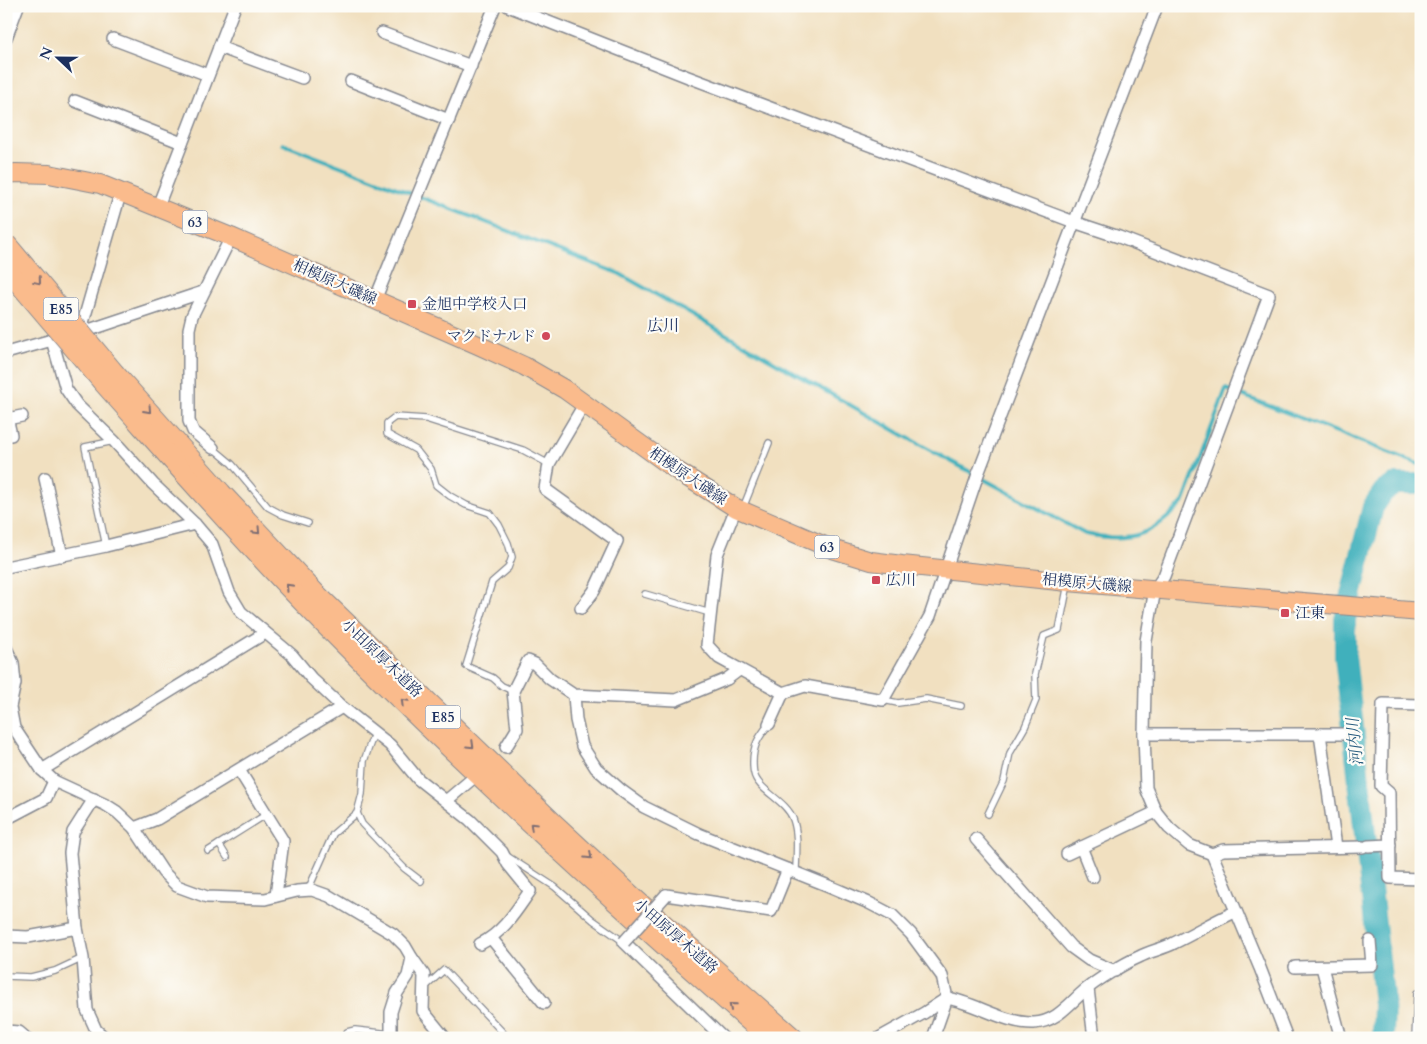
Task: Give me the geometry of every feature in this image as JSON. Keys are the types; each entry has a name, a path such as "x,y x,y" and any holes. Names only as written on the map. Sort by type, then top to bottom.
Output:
{"highway":[{"name":"小田原厚木道路","path":"6,244 109,378 210,504 305,604 438,736 628,914 769,1038"},
{"name":"小田原厚木道路","path":"6,268 324,601 479,753 624,889 793,1038"}],"main road":[{"name":"相模原大磯線","path":"6,174 16,172 49,174 100,184 122,191 524,366 564,388 679,472 740,509 832,549 871,561 945,570 1421,612"}],"street":[{"path":"6,38 18,6"},
{"path":"158,206 235,6"},
{"path":"375,300 495,6"},
{"path":"508,6 688,77 1269,295 1164,576 1155,589 1146,641 1144,734 1146,788 1156,812 1169,828 1190,845 1212,854 1223,850 1390,846"},
{"path":"740,509 717,555 708,645 719,658 783,693 805,686 883,700 930,616 978,474 1157,6"},
{"path":"382,33 471,66"},
{"path":"112,39 208,75"},
{"path":"219,47 302,78"},
{"path":"351,81 449,120"},
{"path":"76,101 182,143"},
{"path":"80,333 122,191"},
{"path":"212,448 193,431 189,421 189,329 192,316 231,237"},
{"path":"6,353 80,333 204,292"},
{"path":"52,340 66,389 77,405 114,440 153,484 212,544 229,592 241,612 292,655 311,678 342,707 390,746 418,779 470,820 502,852 508,864 530,891 511,919 491,938 480,944"},
{"path":"581,608 594,590 617,541 545,489 549,464 585,403"},
{"path":"11,435 7,416 22,416"},
{"path":"46,478 62,556"},
{"path":"6,567 106,546 194,524"},
{"path":"42,770 265,633"},
{"path":"6,648 13,663 15,683 10,707 14,728 42,770 54,781 117,812 134,828 164,872 177,886 207,897 265,899 296,891 312,890 329,896 393,934 405,946 424,975 422,990 423,1011 445,1038"},
{"path":"506,747 517,729 513,691 528,661 535,664 550,679 574,695 676,700 727,679 739,670"},
{"path":"769,724 783,693"},
{"path":"574,695 576,720 582,746 596,768 644,807 699,834 869,903 892,915 911,934 942,976 947,998 933,1038"},
{"path":"1421,705 1383,704 1381,786 1389,794 1390,878 1421,879"},
{"path":"134,828 156,819 342,707"},
{"path":"1144,734 1348,734"},
{"path":"1320,734 1336,847"},
{"path":"238,770 283,841 276,896"},
{"path":"446,802 472,779"},
{"path":"6,819 46,798 54,781"},
{"path":"94,800 73,832 70,853 77,928 83,958 87,1010 96,1030 105,1038"},
{"path":"1067,854 1156,812"},
{"path":"976,839 1071,947 1089,960 1115,971"},
{"path":"1081,847 1093,877"},
{"path":"1212,854 1287,1038"},
{"path":"723,1038 624,942 666,895 771,911 792,871"},
{"path":"879,1038 947,998 961,1000 1021,1023 1037,1023 1056,1016 1088,989 1139,957 1172,944 1212,922 1235,912"},
{"path":"6,936 28,938 77,928"},
{"path":"491,938 544,1003"},
{"path":"1295,967 1372,965 1370,941"},
{"path":"391,1036 391,1012 397,993 408,976 412,958"},
{"path":"1322,967 1340,1035 1339,1038"},
{"path":"1088,989 1094,1038"},
{"path":"6,1031 18,1032 26,1038"}],"lane":[{"path":"513,691 502,686 493,678 466,666 492,582 508,568 512,557 508,543 499,525 490,513 466,505 450,496 436,484 431,469 416,450 387,434 387,423 396,417 426,420 522,450 549,464"},
{"path":"106,546 85,447 114,440"},
{"path":"740,509 769,443"},
{"path":"212,448 232,464 268,507 282,516 308,523"},
{"path":"988,814 1004,781 1010,753 1025,727 1036,700 1035,674 1044,636 1059,630 1068,582"},
{"path":"644,594 710,613"},
{"path":"883,700 898,703 926,699 961,706"},
{"path":"769,724 753,750 754,775 760,784 787,808 793,820 796,844 792,871"},
{"path":"374,733 364,762 362,794 358,813 362,824 404,868 421,881"},
{"path":"308,890 333,834 358,813"},
{"path":"208,851 267,814"},
{"path":"219,844 227,857"},
{"path":"502,852 555,887 593,920 624,942"},
{"path":"6,976 31,977 55,971 83,958"},
{"path":"422,990 444,970 508,1038"},
{"path":"1415,1038 1417,993 1421,994"},
{"path":"345,1038 347,1032 355,1030 391,1036"}],"waterway":[{"path":"283,144 620,274 917,443 1085,534 1101,537 1128,537 1151,529 1173,513 1184,501 1226,389 1421,465"},
{"name":"河内川","path":"1383,1038 1384,1004 1345,656 1345,619 1373,507 1384,491 1396,484 1421,484"}],"place":[{"name":"金旭中学校入口","path":"412,304"},
{"name":"マクドナルド","path":"546,336"},
{"name":"広川","path":"876,580"},
{"name":"江東","path":"1285,613"}],"district":[{"name":"広川","path":"663,326"}]}
